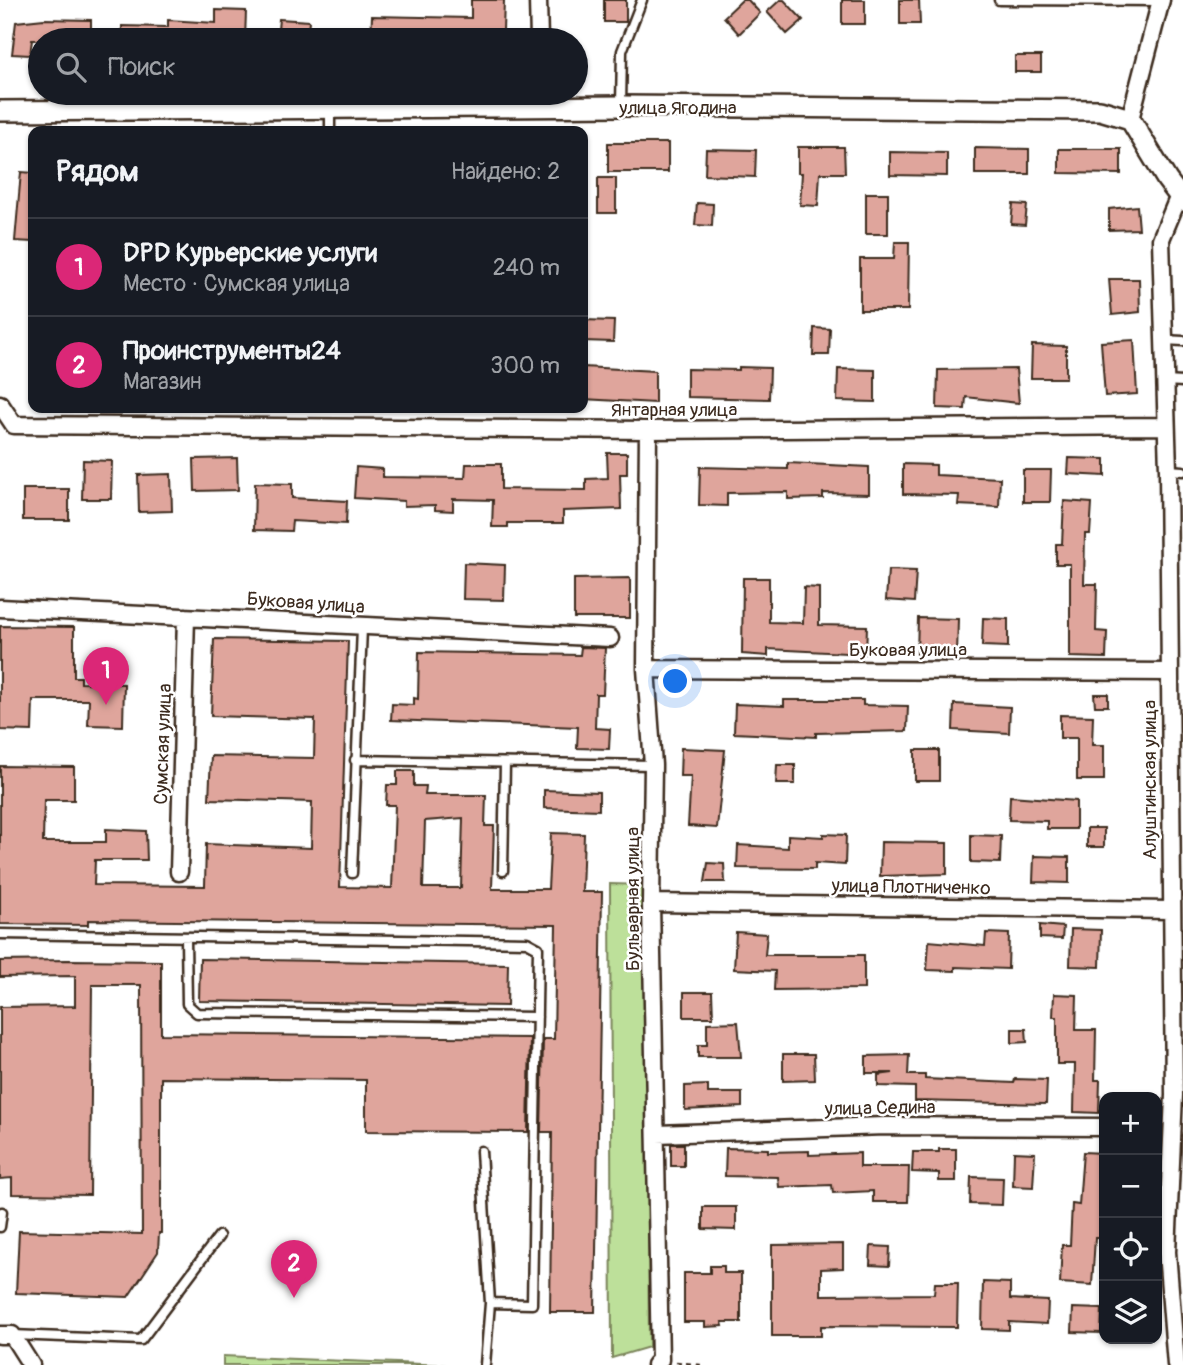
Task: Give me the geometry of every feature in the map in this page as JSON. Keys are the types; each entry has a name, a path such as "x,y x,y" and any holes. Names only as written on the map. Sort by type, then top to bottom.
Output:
{"street":[{"path":"538,0 539,28"},
{"path":"1161,1 1130,118 1181,199"},
{"name":"улица Ягодина","path":"588,104 1100,110 1130,118"},
{"name":"улица Ягодина","path":"0,111 330,109 423,105"},
{"name":"Алуштинская улица","path":"1176,1365 1167,1252 1179,1096 1170,910 1177,858 1169,672 1175,470 1166,426 1161,239 1181,199"},
{"name":"Янтарная улица","path":"0,404 15,425 648,430 1166,426"},
{"name":"Бульварная улица","path":"648,430 646,669 653,765 651,903 657,1134 658,1363"},
{"name":"Буковая улица","path":"0,608 326,622 362,628 610,638"},
{"name":"Сумская улица","path":"179,872 186,617"},
{"name":"Буковая улица","path":"646,669 1169,672"},
{"name":"улица Плотниченко","path":"651,903 1170,910"},
{"path":"1162,1101 1179,1096"},
{"name":"улица Седина","path":"657,1134 885,1126 1099,1127"},
{"path":"6,1335 31,1365"}],"lane":[{"path":"622,106 622,51 642,0"},
{"path":"999,0 1161,1"},
{"path":"330,109 330,126"},
{"path":"1164,341 1183,341"},
{"path":"1165,381 1183,382"},
{"path":"352,873 362,628"},
{"path":"355,761 653,765"},
{"path":"503,871 505,764"},
{"path":"0,934 527,942 538,948 532,1304 490,1303"},
{"path":"186,938 187,1004 197,1013 537,1017"},
{"path":"481,1151 490,1303 485,1365"},
{"path":"0,1227 2,1212"},
{"path":"6,1335 141,1340 219,1236"}],"path":[{"path":"658,1363 701,1365"}],"green space":[{"path":"610,884 646,885 649,1347 612,1358"},
{"path":"223,1356 447,1365 223,1365"}],"building":[{"path":"471,0 504,0 503,28 372,28 372,16 471,18"},
{"path":"604,0 626,0 626,22 604,22"},
{"path":"742,0 748,0 760,13 739,34 724,17"},
{"path":"780,0 784,0 803,20 787,34 767,12"},
{"path":"842,0 865,0 865,24 842,24"},
{"path":"900,0 919,0 920,24 900,24"},
{"path":"216,10 246,11 245,28 122,28 168,27 168,20 216,23"},
{"path":"44,19 91,20 91,28 28,28 28,55 12,54 16,22"},
{"path":"279,19 309,21 308,28 278,28"},
{"path":"1015,56 1041,56 1041,72 1015,72"},
{"path":"608,143 668,143 668,172 608,172"},
{"path":"798,147 844,147 845,173 820,173 818,206 800,205 802,173 798,173"},
{"path":"975,148 1029,149 1029,174 975,174"},
{"path":"706,149 756,150 755,177 705,175"},
{"path":"1059,149 1121,149 1121,174 1059,173"},
{"path":"890,152 947,153 947,176 890,175"},
{"path":"21,172 28,173 28,242 15,241"},
{"path":"598,178 616,178 616,213 598,213"},
{"path":"866,193 888,193 888,234 866,234"},
{"path":"697,203 713,204 712,226 695,225"},
{"path":"1013,204 1027,205 1025,225 1011,224"},
{"path":"1137,206 1139,229 1109,230 1109,209"},
{"path":"895,242 909,242 908,310 860,310 860,259 894,259"},
{"path":"1109,279 1139,279 1140,312 1112,315"},
{"path":"588,320 614,321 613,342 588,341"},
{"path":"814,328 830,329 829,355 813,355"},
{"path":"1134,340 1137,394 1105,396 1101,342"},
{"path":"1032,345 1066,346 1066,378 1031,378"},
{"path":"588,367 655,371 655,403 588,399"},
{"path":"739,367 770,368 769,399 687,397 687,369 739,370"},
{"path":"838,369 875,370 875,402 837,401"},
{"path":"1016,369 1019,403 966,397 965,409 937,408 938,370"},
{"path":"607,453 627,453 627,474 620,474 621,509 563,511 563,523 508,523 508,527 492,527 493,500 453,499 453,511 435,510 435,505 404,506 404,501 354,498 356,467 383,469 383,477 465,478 466,464 501,464 501,489 586,490 586,479 608,478"},
{"path":"237,458 238,490 195,491 194,459"},
{"path":"1069,458 1105,459 1105,476 1068,474"},
{"path":"83,460 112,461 111,499 82,499"},
{"path":"788,463 869,467 869,494 823,493 823,498 788,499 788,492 727,493 727,506 699,505 700,467 788,469"},
{"path":"903,464 936,465 936,475 1000,478 999,507 958,505 959,495 903,494"},
{"path":"1023,470 1051,470 1050,502 1023,502"},
{"path":"171,474 172,511 139,512 138,475"},
{"path":"255,483 292,484 292,498 347,501 346,524 292,521 291,531 254,530"},
{"path":"23,489 69,489 69,520 23,520"},
{"path":"1064,501 1092,503 1090,534 1085,534 1084,584 1097,584 1096,631 1107,632 1106,658 1070,657 1070,564 1056,564 1056,544 1062,544"},
{"path":"464,563 505,565 504,600 463,599"},
{"path":"888,570 916,571 914,602 886,600"},
{"path":"630,578 630,618 574,618 574,579"},
{"path":"743,578 769,578 769,622 803,623 804,587 819,588 819,625 867,626 866,654 768,649 768,656 742,654"},
{"path":"918,618 958,619 957,655 917,654"},
{"path":"983,618 1008,619 1008,647 982,646"},
{"path":"0,626 74,627 74,677 81,677 81,683 124,684 123,726 88,725 89,700 33,700 32,731 0,730"},
{"path":"214,639 348,641 340,887 392,888 395,805 386,805 387,785 397,785 397,771 414,771 414,786 426,786 425,795 486,795 485,826 494,826 492,889 548,889 551,833 584,834 582,892 602,892 595,1312 550,1312 552,1132 541,1132 543,1039 554,1039 556,925 88,920 88,925 0,924 0,766 74,767 74,800 44,800 43,842 106,842 106,829 146,831 147,860 95,860 94,885 205,886 206,844 311,848 312,802 209,799 211,756 314,758 315,719 211,716","holes":["463,818 461,888 423,888 425,821"]},
{"path":"581,647 605,648 603,694 596,694 595,728 610,729 609,749 577,748 578,727 391,720 392,704 414,705 414,698 418,699 419,652 580,655"},
{"path":"1094,694 1108,694 1108,706 1095,706"},
{"path":"784,700 863,700 863,705 908,706 907,731 816,733 816,737 734,733 735,704 784,706"},
{"path":"954,704 1010,707 1009,733 953,730"},
{"path":"1060,715 1093,716 1092,745 1104,745 1104,780 1077,780 1077,738 1060,738"},
{"path":"681,748 725,750 717,828 688,826 691,776 680,776"},
{"path":"915,750 939,750 939,781 915,781"},
{"path":"777,765 795,765 795,784 776,784"},
{"path":"544,790 599,792 599,810 544,808"},
{"path":"1010,796 1076,801 1076,829 1047,829 1047,821 1009,820"},
{"path":"1087,828 1104,828 1104,847 1087,847"},
{"path":"823,834 846,835 845,865 815,863 815,869 737,868 738,845 788,848 788,835 823,837"},
{"path":"971,835 1001,836 1000,863 971,862"},
{"path":"881,842 947,843 947,874 880,876"},
{"path":"1034,856 1069,857 1069,883 1033,882"},
{"path":"708,863 724,864 725,882 705,882"},
{"path":"1040,925 1063,927 1062,939 1040,938"},
{"path":"1071,929 1101,930 1100,967 1070,966"},
{"path":"736,932 767,934 765,955 864,955 864,989 774,990 775,971 734,969"},
{"path":"986,933 1009,934 1008,969 955,967 955,971 927,970 929,941 985,946"},
{"path":"200,959 508,964 507,1006 199,1001"},
{"path":"0,961 161,961 161,1034 530,1038 528,1132 366,1131 366,1080 161,1078 161,1233 158,1252 128,1297 16,1293 19,1231 142,1234 141,985 92,985 90,1195 12,1194 12,1178 0,1179 0,1007 75,1006 75,976 0,977"},
{"path":"684,992 712,992 713,1017 684,1017"},
{"path":"1054,994 1077,995 1076,1030 1096,1030 1095,1080 1100,1080 1099,1113 1074,1112 1075,1064 1057,1064 1057,1017 1053,1017"},
{"path":"738,1022 741,1057 698,1057 698,1045 707,1045 707,1023"},
{"path":"1012,1029 1026,1029 1027,1042 1012,1043"},
{"path":"783,1054 814,1054 815,1080 783,1081"},
{"path":"909,1055 908,1075 925,1075 925,1079 1014,1083 1015,1079 1047,1080 1046,1104 915,1101 915,1087 878,1086 878,1075 893,1073 866,1073 866,1056"},
{"path":"708,1085 708,1093 742,1093 742,1107 685,1110 685,1086"},
{"path":"671,1144 684,1144 684,1166 671,1166"},
{"path":"726,1148 768,1149 768,1152 809,1151 809,1155 860,1153 860,1167 909,1167 908,1202 873,1202 873,1191 833,1193 832,1185 779,1187 778,1177 725,1176"},
{"path":"939,1149 956,1149 956,1181 939,1181 939,1173 912,1172 913,1152 939,1152"},
{"path":"1014,1152 1035,1153 1033,1187 1013,1186"},
{"path":"1083,1152 1099,1153 1099,1238 1095,1238 1092,1285 1060,1283 1062,1245 1070,1245 1072,1204 1079,1205"},
{"path":"971,1177 1003,1178 1002,1205 970,1204"},
{"path":"703,1207 736,1207 736,1230 703,1229"},
{"path":"843,1244 843,1268 821,1269 821,1295 934,1294 935,1283 958,1283 957,1327 821,1326 821,1336 772,1336 772,1245"},
{"path":"871,1246 890,1247 889,1266 870,1265"},
{"path":"710,1266 724,1266 724,1273 741,1273 741,1322 722,1322 723,1326 705,1327 705,1322 684,1322 684,1273 710,1273"},
{"path":"983,1282 1010,1283 1010,1299 1048,1301 1047,1324 1009,1322 1009,1330 982,1329"},
{"path":"1073,1308 1099,1309 1099,1333 1072,1332"}],"place":[{"name":"DPD Курьерские услуги","path":"106,705"},
{"name":"Проинструменты24","path":"294,1298"}]}
